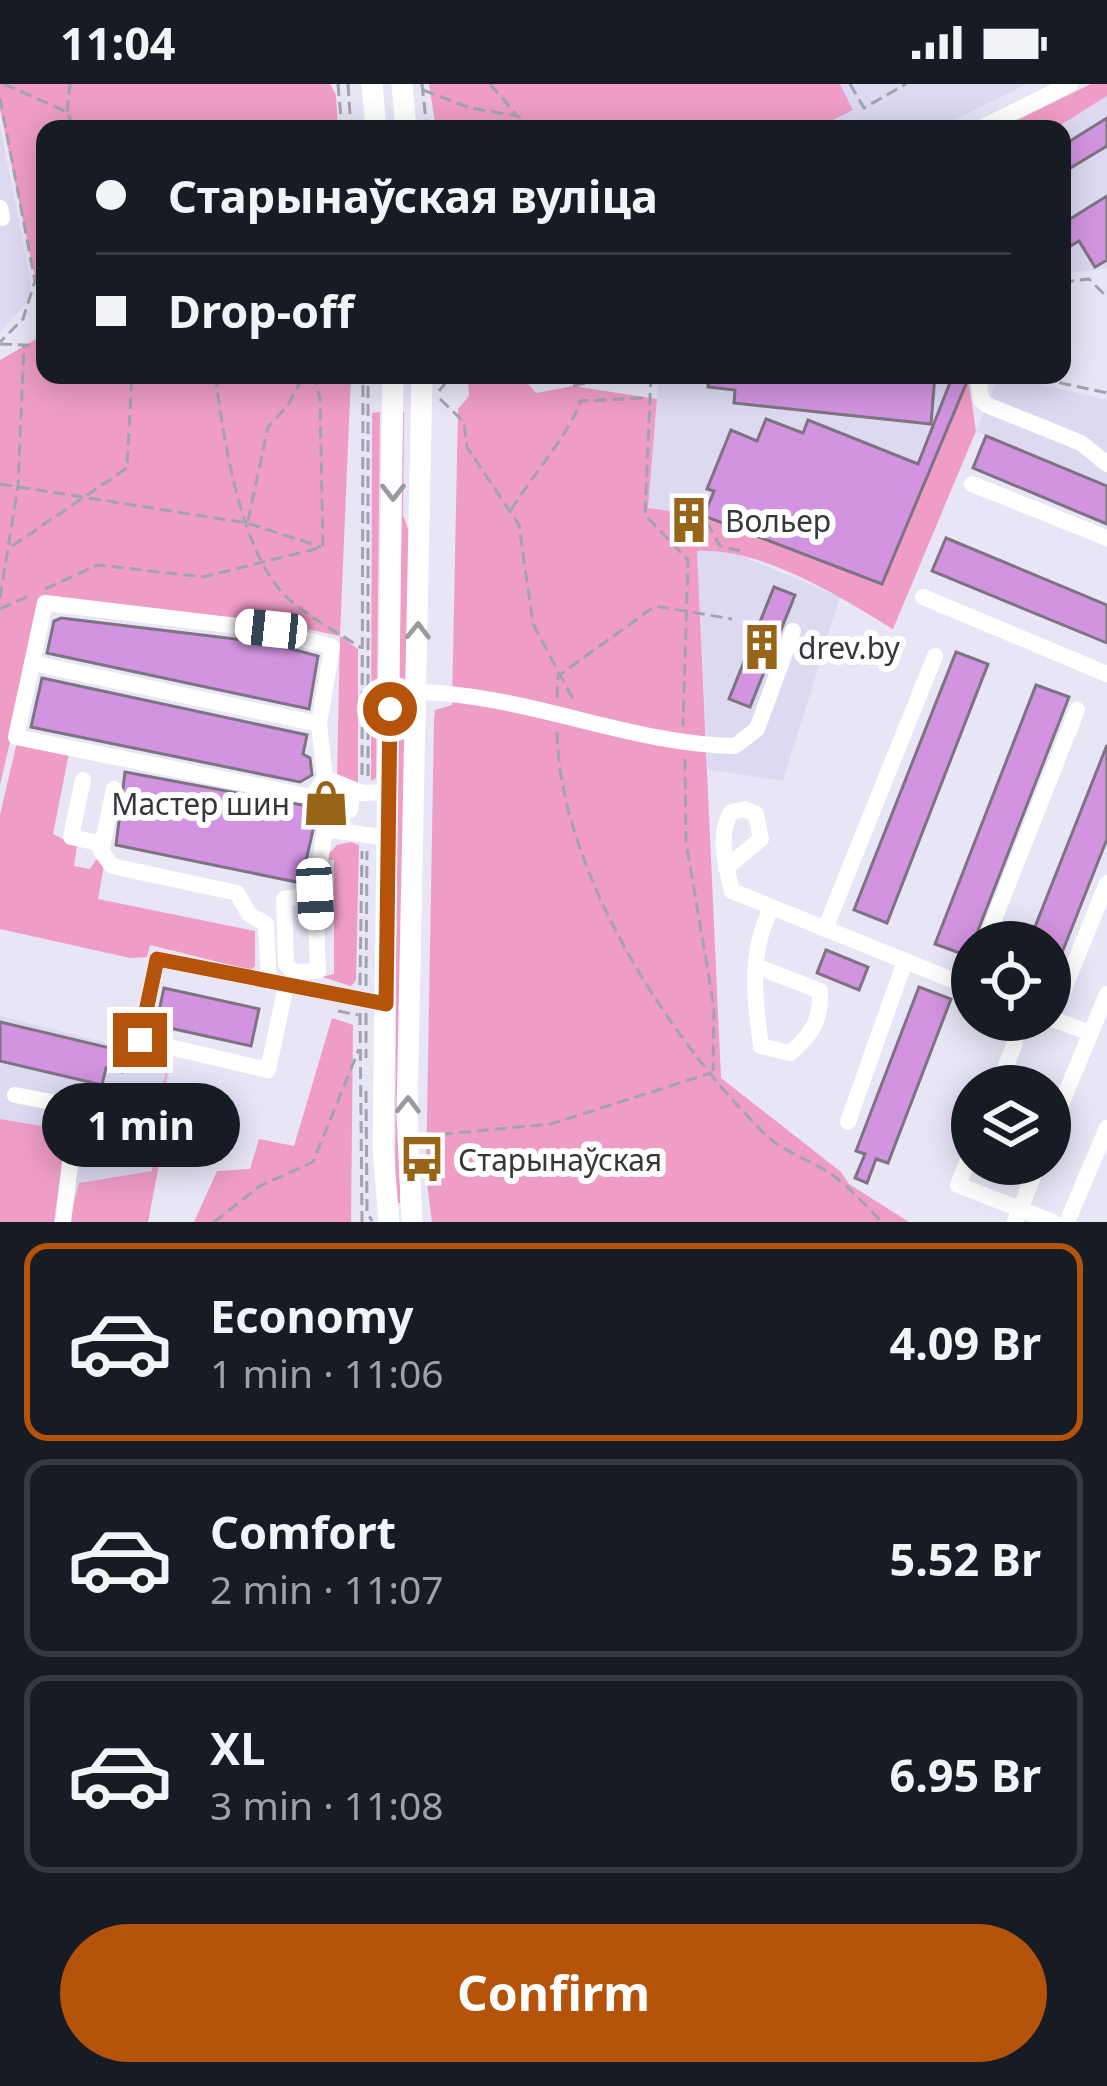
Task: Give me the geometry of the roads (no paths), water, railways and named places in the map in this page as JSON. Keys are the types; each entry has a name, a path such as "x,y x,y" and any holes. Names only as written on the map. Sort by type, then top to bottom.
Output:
{"main road":[{"path":"408,120 416,86"},
{"path":"385,1215 393,384"},
{"path":"412,1222 407,1114 422,384"}],"street":[{"path":"997,120 1070,84"},
{"path":"979,384 981,400 987,405 1081,443 1107,464"},
{"path":"972,484 1107,538"},
{"path":"923,598 1107,674"},
{"path":"45,603 271,629 332,647 320,724 325,778 312,797 16,737 32,663 45,603"},
{"path":"417,692 512,700 685,742 735,746 757,729 793,631"},
{"path":"825,929 935,656"},
{"path":"32,663 320,724"},
{"path":"993,921 1077,710"},
{"path":"325,778 352,790 389,792"},
{"path":"82,780 71,837 103,844"},
{"path":"114,789 103,844 112,866 237,893 249,914 266,924 278,984 268,1070 140,1040 157,959 278,984 386,1004"},
{"path":"344,808 350,810 352,790"},
{"path":"315,894 284,899 286,964 293,972 318,971 315,894 325,829 388,838"},
{"path":"726,868 733,891 951,977"},
{"path":"1071,974 1107,883"},
{"path":"756,966 820,991 820,1013 810,1037 790,1053 761,1046 756,966 755,939 772,908"},
{"path":"848,1122 905,962"},
{"path":"1071,1084 1107,994"},
{"path":"1006,1065 1015,1043"},
{"path":"15,1095 140,1119"},
{"path":"63,1222 77,1107"},
{"path":"1067,1222 1105,1139"},
{"path":"960,1185 1018,1216 1052,1222"},
{"path":"1018,1216 1029,1185"}],"place":[{"name":"Вольер","path":"689,520"},
{"name":"drev.by","path":"762,647"},
{"name":"Мастер шин","path":"326,803"},
{"name":"Старынаўская","path":"422,1159"}]}
